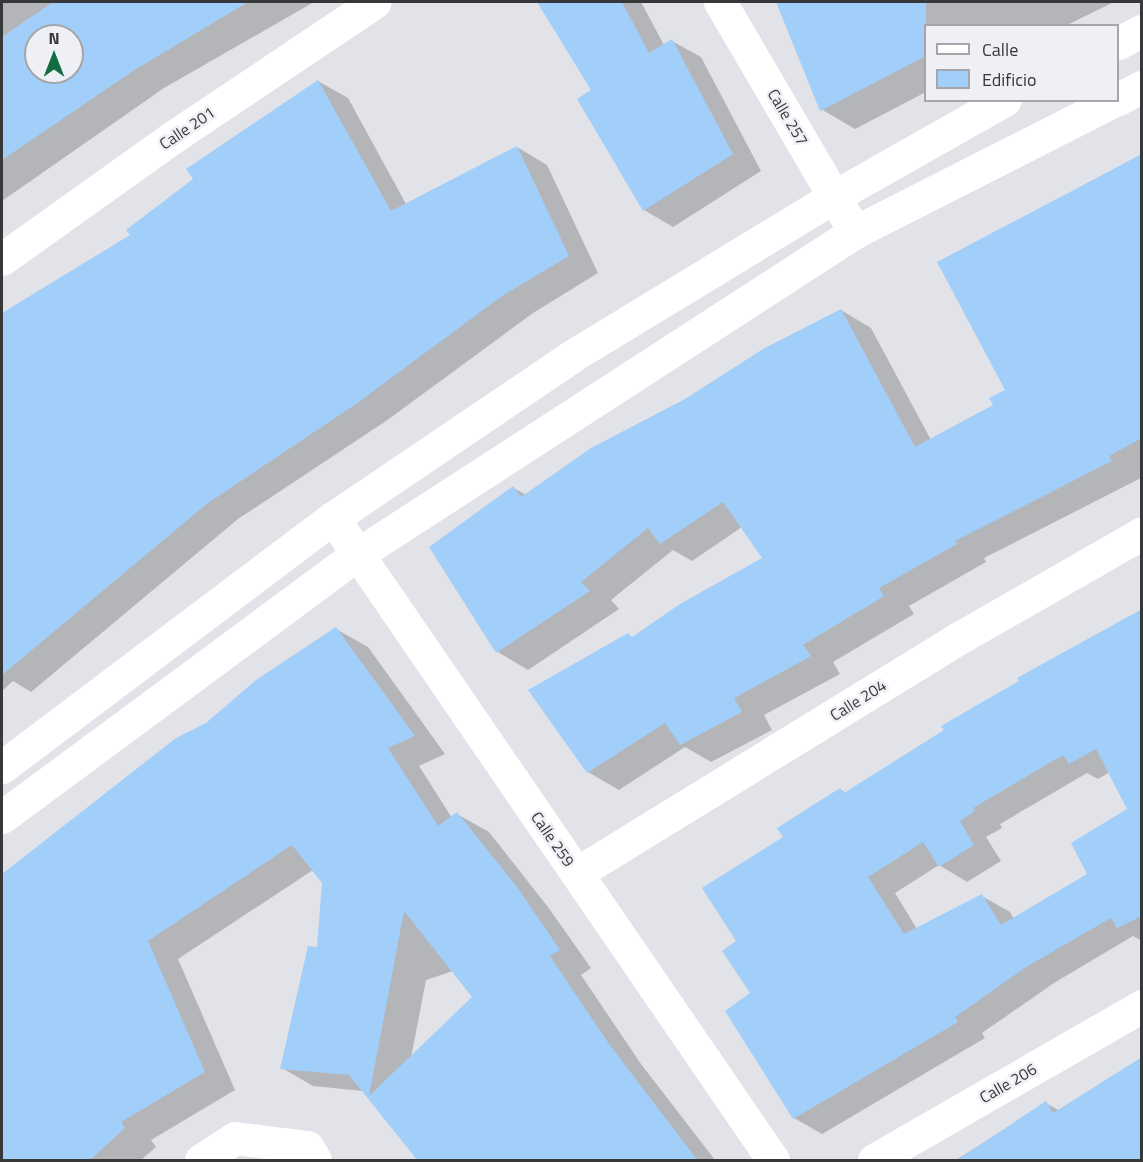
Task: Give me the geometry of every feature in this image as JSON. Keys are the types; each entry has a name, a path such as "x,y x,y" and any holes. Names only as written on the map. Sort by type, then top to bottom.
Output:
{"street":[{"name":"Calle 201","path":"2,259 176,135 375,2"},
{"name":"Calle 257","path":"720,2 855,232"},
{"path":"1119,42 1142,31"},
{"path":"1119,98 1142,87"},
{"path":"2,767 333,518 572,356 835,196 1001,102"},
{"path":"2,817 358,554 855,232 1112,102"},
{"name":"Calle 259","path":"333,518 773,1161"},
{"name":"Calle 204","path":"577,873 959,638 1142,533"},
{"name":"Calle 206","path":"873,1161 1142,1006"},
{"path":"201,1161 235,1138 307,1148 315,1161"}],"building":[{"path":"53,2 248,2 133,71 2,160 2,37"},
{"path":"537,2 622,2 649,53 672,39 733,154 643,211 577,99 591,90"},
{"path":"776,2 926,2 924,57 820,111"},
{"path":"318,80 391,211 517,146 569,256 502,296 356,404 208,503 2,675 2,313 130,235 126,230 193,179 186,169"},
{"path":"1142,154 1142,438 1109,456 1112,461 955,541 957,544 879,588 884,596 803,645 811,656 734,698 742,712 680,745 665,723 587,773 528,690 628,633 632,637 680,604 762,558 723,502 660,544 648,528 581,582 590,591 496,653 429,547 513,486 521,497 591,448 685,399 763,349 841,309 915,447 993,405 989,398 1005,390 937,262"},
{"path":"1142,609 1142,916 1117,928 1111,918 1026,967 955,1017 958,1022 793,1119 725,1011 750,993 722,951 736,941 702,888 783,837 777,828 840,788 844,793 944,730 941,726 1019,681 1017,678","holes":["1096,749 1127,809 1071,843 1087,874 1001,925 982,894 904,934 868,877 923,842 939,867 974,845 960,821 975,811 973,808 1063,755 1069,764"]},
{"path":"336,627 415,736 388,748 438,826 457,812 517,887 560,950 550,956 609,1044 698,1161 418,1161 349,1075 280,1069 308,946 317,947 322,883 292,845 148,941 205,1072 121,1122 125,1128 89,1161 2,1161 2,874 176,738 206,723 256,680","holes":["404,911 472,997 369,1096"]},
{"path":"1142,1057 1142,1161 956,1161 1046,1101 1053,1113"}]}
